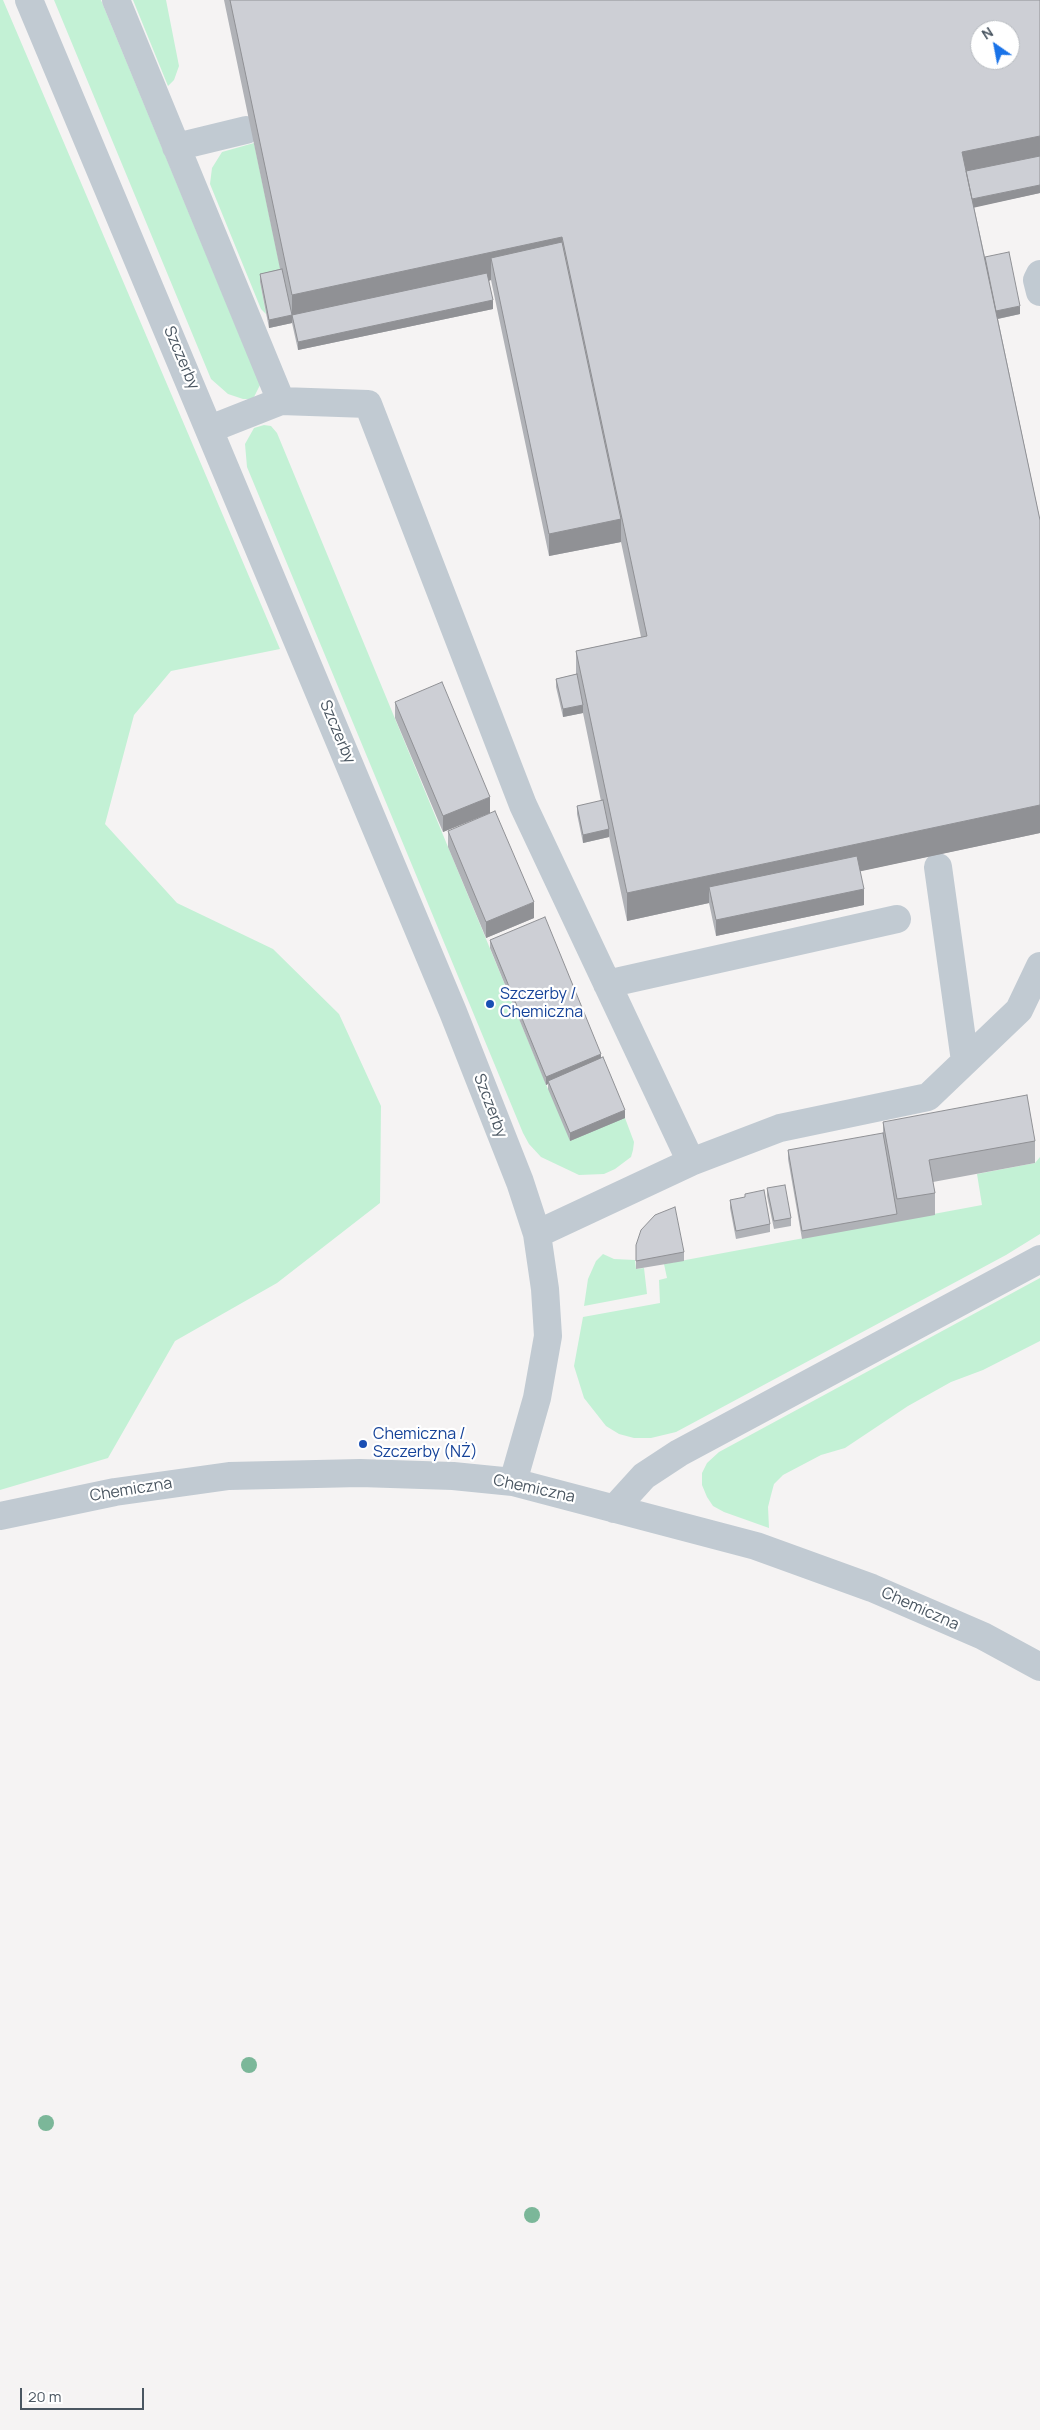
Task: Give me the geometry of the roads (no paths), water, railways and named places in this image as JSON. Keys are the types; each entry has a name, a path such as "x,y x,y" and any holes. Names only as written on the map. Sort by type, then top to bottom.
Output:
{"street":[{"name":"Szczerby","path":"29,0 210,428 453,1012 520,1182 537,1234 545,1289 548,1336 537,1398 513,1482"},
{"path":"116,0 281,401"},
{"path":"176,146 246,130"},
{"path":"1040,274 1037,280 1040,292"},
{"path":"210,428 281,401 368,404 523,805 691,1162"},
{"path":"938,867 965,1061"},
{"path":"606,984 897,919"},
{"path":"537,1234 691,1162 780,1128 928,1097 1018,1010 1040,966"},
{"path":"614,1509 644,1476 679,1453 1040,1259"},
{"name":"Chemiczna","path":"0,1516 115,1492 229,1476 351,1472 453,1476 513,1482 756,1546 872,1588 983,1636 1040,1668"}],"place":[{"name":"Szczerby / Chemiczna","path":"490,1004"},
{"name":"Chemiczna / Szczerby (NŻ)","path":"363,1444"}]}
